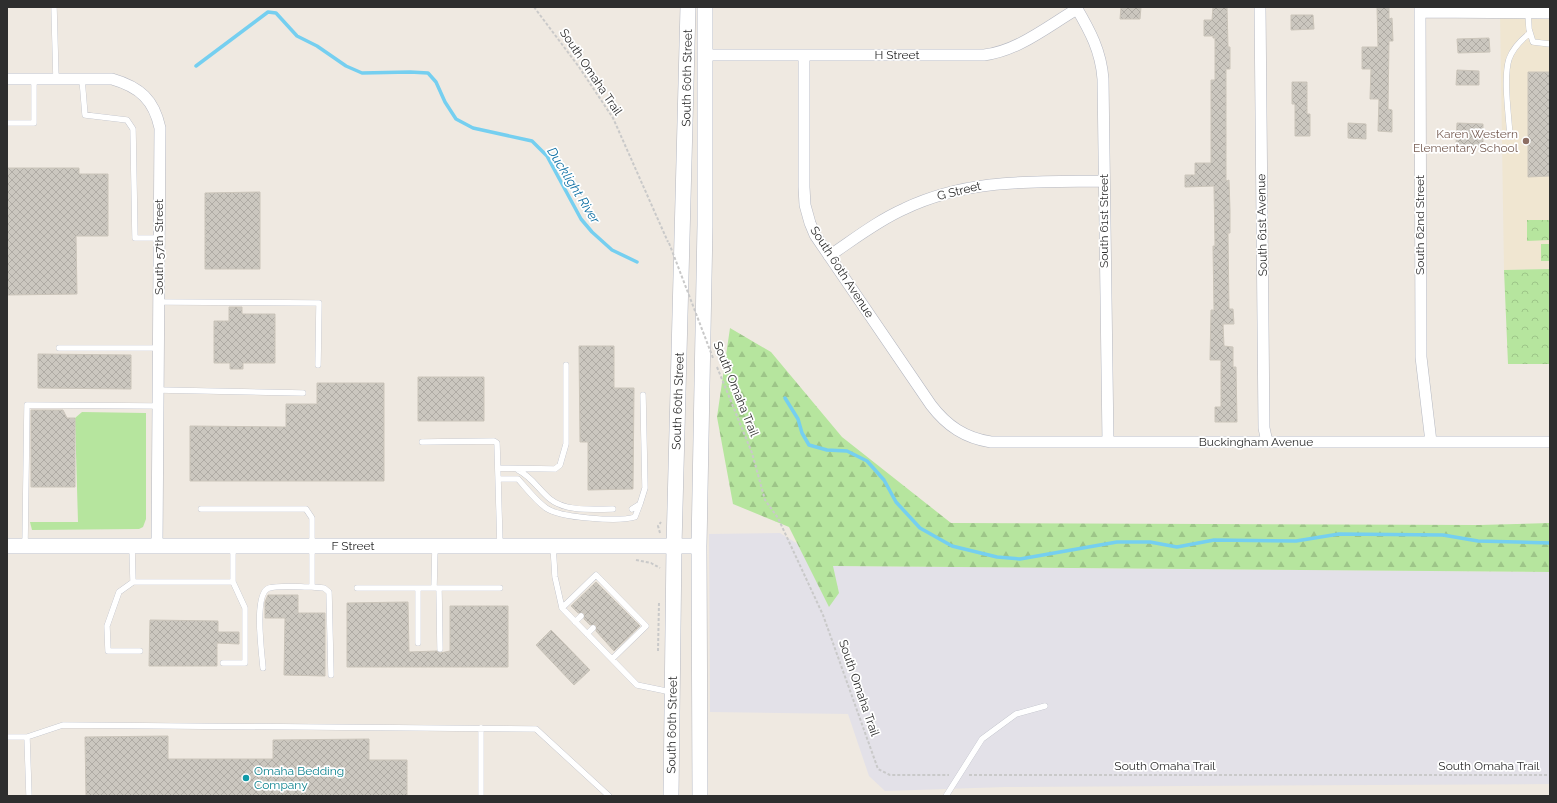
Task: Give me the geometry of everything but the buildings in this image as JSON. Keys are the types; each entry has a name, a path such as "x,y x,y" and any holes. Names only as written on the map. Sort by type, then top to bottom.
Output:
{"main road":[{"name":"South 60th Street","path":"671,796 674,546 688,7"},
{"name":"South 60th Street","path":"700,796 699,546 705,217 705,7"},
{"name":"F Street","path":"7,546 699,546"}],"street":[{"name":"South 61st Avenue","path":"1260,7 1264,428 1267,442"},
{"name":"H Street","path":"705,55 998,54 1012,48 1076,8"},
{"name":"South 61st Street","path":"1076,8 1095,40 1102,65 1108,442"},
{"path":"1420,10 1550,13"},
{"name":"South 62nd Street","path":"1420,10 1421,357 1431,442"},
{"name":"South 60th Avenue","path":"804,55 805,205 815,235 931,405 944,420 963,434"},
{"name":"South 57th Street","path":"7,79 112,79 127,83 144,95 152,105 158,117 160,128 157,546"},
{"name":"G Street","path":"829,256 904,209 956,191 1004,182 1104,181"},
{"name":"Buckingham Avenue","path":"963,434 991,442 1550,442"}],"lane":[{"path":"54,7 56,79"},
{"path":"1528,13 1532,42 1550,44"},
{"path":"1510,137 1507,82 1509,60 1519,42 1530,33"},
{"path":"7,123 34,123 34,79"},
{"path":"82,79 85,115 127,120 133,129 134,238 159,238"},
{"path":"159,302 319,303 318,365"},
{"path":"59,348 159,348"},
{"path":"499,468 555,469 562,462 566,444 566,364"},
{"path":"158,390 303,393"},
{"path":"499,479 518,480 547,509 558,514 595,518 628,519 635,517 645,488 643,395"},
{"path":"25,546 27,405 158,406"},
{"path":"422,442 494,441 497,443 499,468 500,546"},
{"path":"516,469 528,475 550,499 560,505 594,509 613,509"},
{"path":"632,509 640,504"},
{"path":"201,509 306,509 312,518 312,587"},
{"path":"132,546 134,582"},
{"path":"223,663 245,663 245,608 233,582 233,546"},
{"path":"435,546 440,649"},
{"path":"553,546 555,577 562,608 637,685 672,692"},
{"path":"562,608 596,575 633,615 646,626 612,659"},
{"path":"140,651 108,651 107,626 119,592 134,582 233,582"},
{"path":"263,668 259,604 262,593 268,588 324,588 329,592 331,675"},
{"path":"357,588 500,588"},
{"path":"418,588 418,644"},
{"path":"575,622 581,616"},
{"path":"587,634 593,628"},
{"path":"600,647 606,642"},
{"path":"946,796 982,739 1016,714 1045,706"},
{"path":"7,737 27,737 63,725 536,729 609,796"},
{"path":"481,728 481,796"},
{"path":"27,737 29,796"}],"path":[{"name":"South Omaha Trail","path":"534,7 613,118 669,243 713,358"},
{"name":"South Omaha Trail","path":"716,366 752,453 764,500 778,518 823,615 878,769 890,775 1550,775"}],"shaded area":[{"name":"Karen Western Elementary School","path":"1500,13 1550,13 1550,269 1504,270"},
{"path":"780,533 833,566 1550,572 1550,784 1005,787 885,791 869,776 848,714 710,712 709,534"}],"green space":[{"path":"1527,220 1550,220 1550,240 1527,241"},
{"path":"1541,244 1550,244 1550,261 1541,261"},
{"path":"1550,269 1550,364 1508,364 1504,270"},
{"path":"730,328 771,352 842,437 951,523 1479,525 1550,523 1550,572 833,566 839,593 829,607 789,527 733,504 717,417"},
{"path":"82,412 146,413 146,519 143,527 139,529 32,530 30,522 78,522 75,418"}],"waterway":[{"name":"Ducklight River","path":"196,66 268,12 276,13 297,36 317,46 346,66 362,73 428,73 436,82 445,102 456,119 473,128 532,141 547,156 581,219 592,232 612,250 637,262"},
{"path":"785,398 798,419 802,433 809,445 827,450 847,451 867,461 884,480 896,502 920,528 952,546 997,557 1020,559 1117,542 1150,542 1177,547 1214,540 1296,541 1339,534 1443,535 1478,541 1550,543"}],"place":[{"name":"Karen Western Elementary School","path":"1526,141"},
{"name":"Omaha Bedding Company","path":"246,778"}]}
